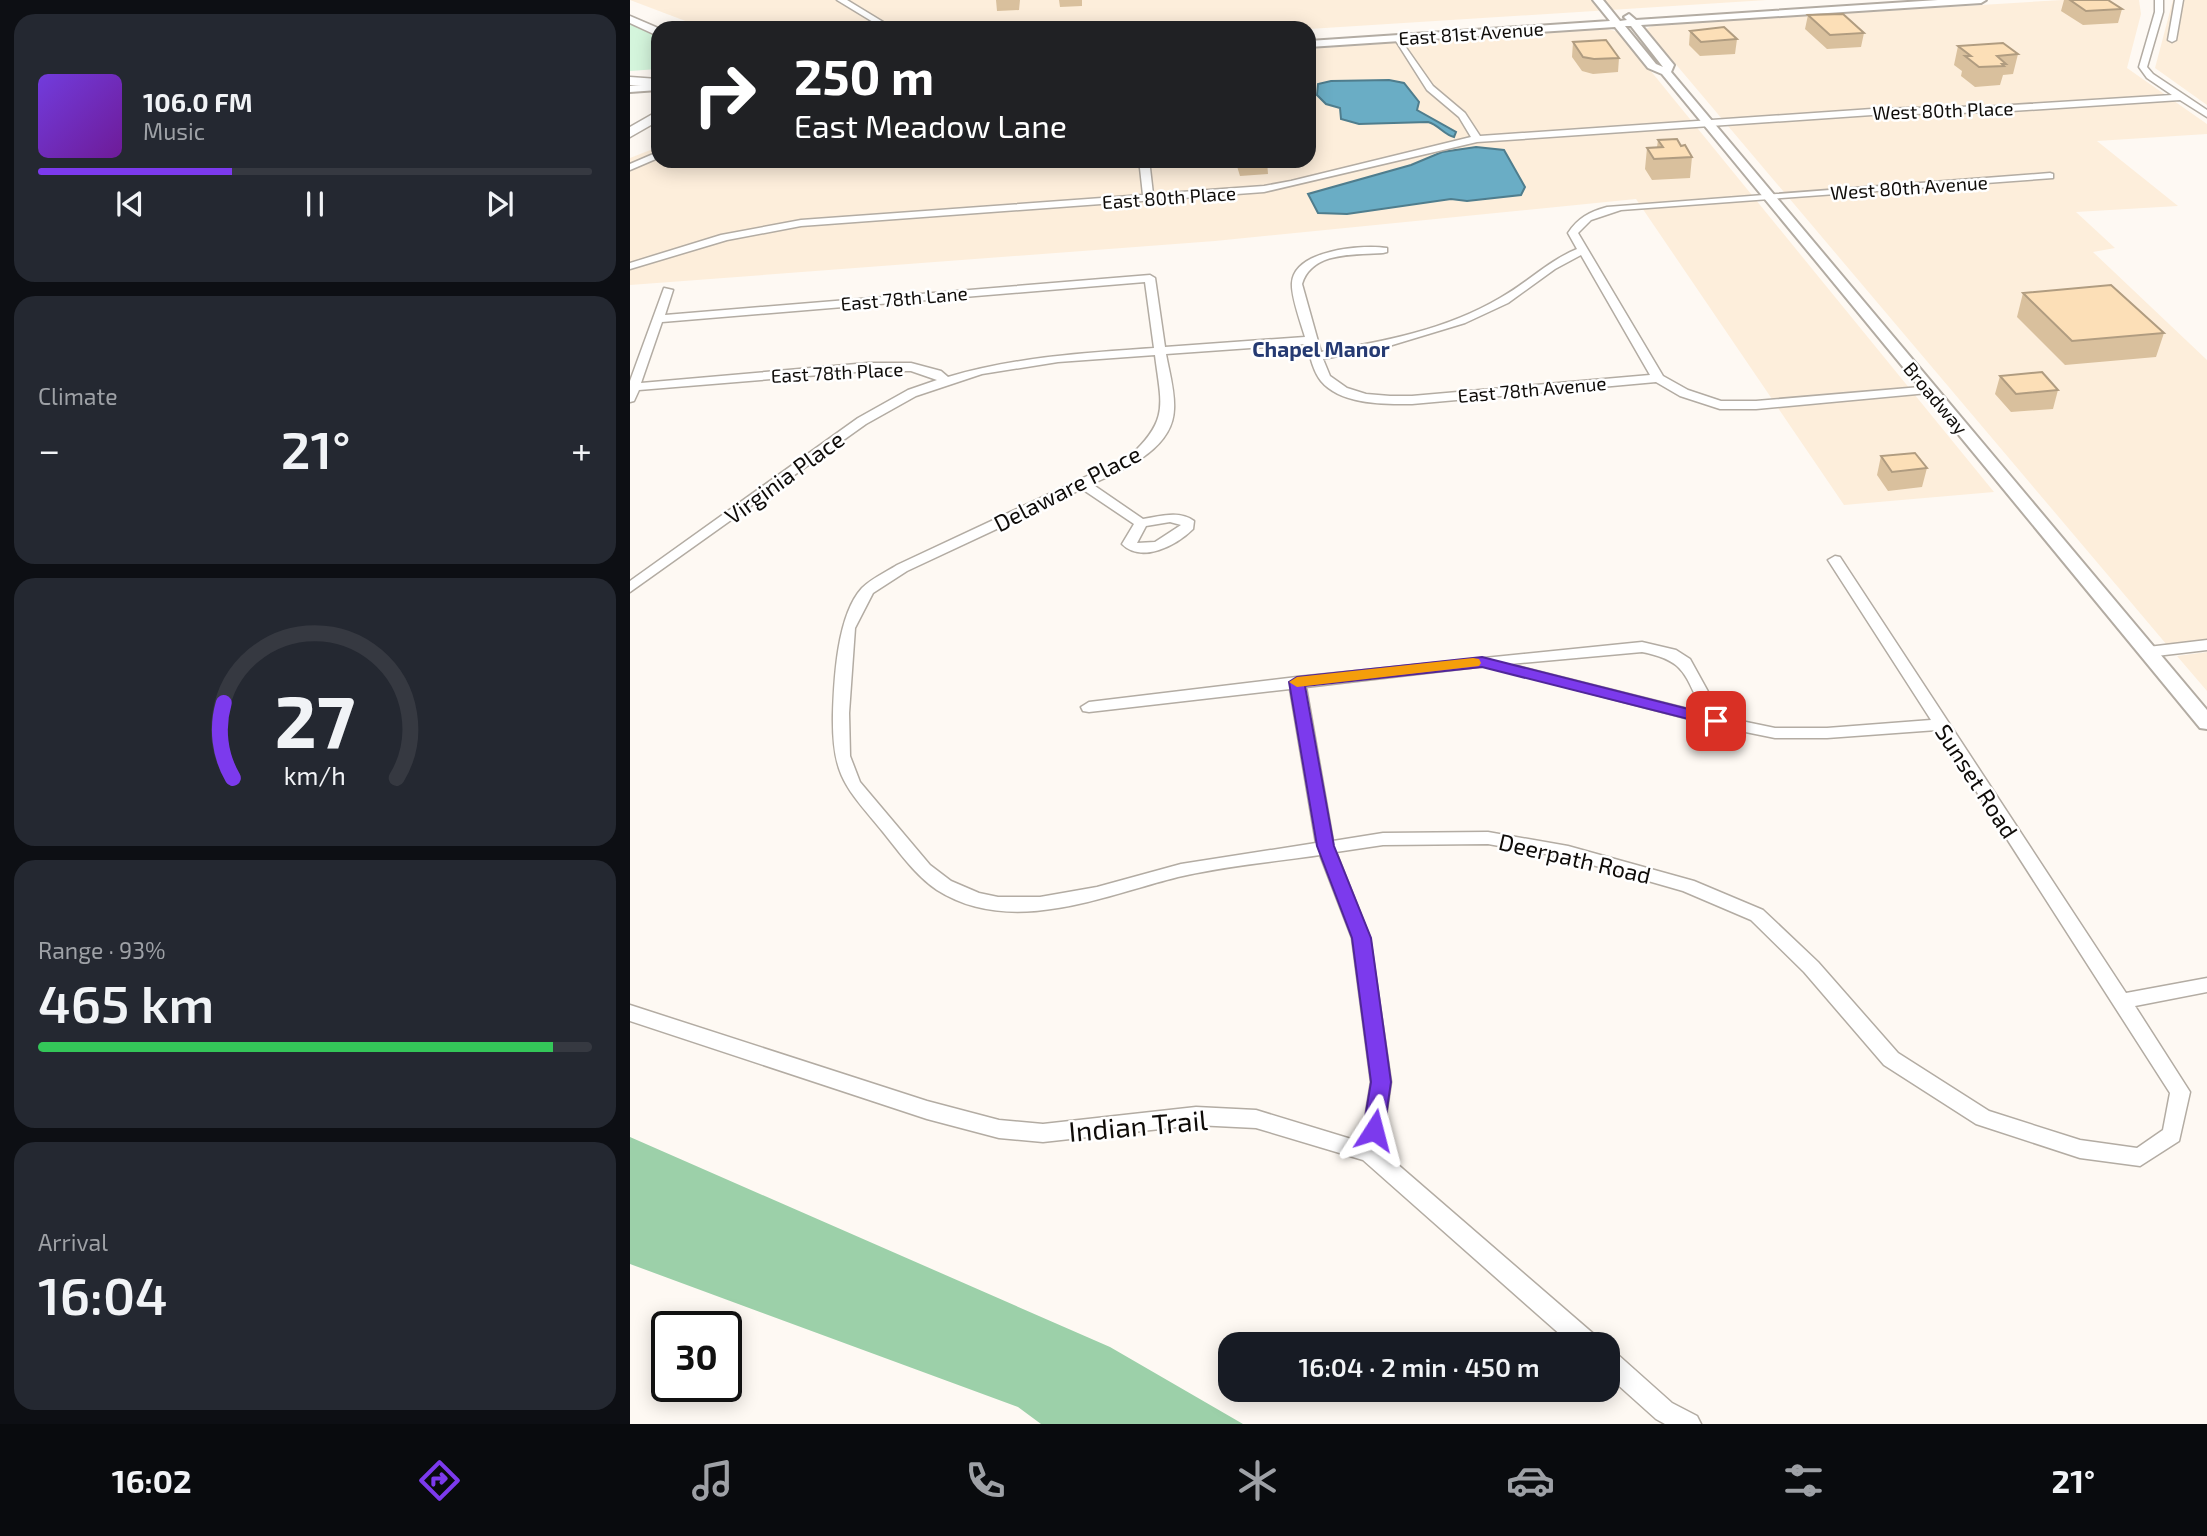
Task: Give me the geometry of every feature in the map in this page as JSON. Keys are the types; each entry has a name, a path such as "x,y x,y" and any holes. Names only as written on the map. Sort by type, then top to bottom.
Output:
{"highway":[{"path":"630,19 651,30"},
{"path":"630,74 651,73"},
{"path":"630,80 651,82"},
{"path":"630,133 651,119"}],"main road":[{"name":"Broadway","path":"1598,0 1652,66 1666,72 2207,723"},
{"path":"1627,15 1848,0"},
{"path":"1627,15 1982,0"},
{"name":"Broadway","path":"1627,15 1669,65 1666,72"},
{"name":"East 81st Avenue","path":"1316,44 1614,20 1627,15"},
{"name":"East 81st Avenue","path":"1316,36 1614,20"},
{"path":"630,89 651,83"}],"street":[{"path":"845,2 867,0"},
{"path":"2159,0 2159,12 2143,62 2147,73 2207,114"},
{"path":"2151,34 2173,38 2179,0"},
{"path":"845,2 877,21"},
{"path":"1398,38 1430,88 1462,115 1477,139"},
{"name":"West 80th Place","path":"1707,123 2180,97"},
{"name":"East 80th Place","path":"630,266 725,237 801,223 1287,186 1350,171 1409,152 1477,139 1707,123"},
{"path":"630,167 651,158"},
{"path":"1144,168 1148,198"},
{"name":"West 80th Avenue","path":"1769,197 2050,176"},
{"path":"1769,197 1621,207 1598,211 1580,222 1573,233 1658,378 1684,393 1720,405 1756,405 1928,389"},
{"name":"East 78th Avenue","path":"1383,250 1326,256 1303,267 1298,275 1297,284 1325,377 1350,393 1377,400 1412,400 1658,378"},
{"path":"1318,356 1368,347 1477,314 1505,301 1569,256 1582,251"},
{"name":"East 78th Lane","path":"658,318 1150,278"},
{"name":"Delaware Place","path":"848,628 867,591 902,568 1135,459 1155,440 1163,429 1167,410 1150,278"},
{"path":"632,393 668,290"},
{"path":"946,381 1015,364 1312,340"},
{"name":"East 78th Place","path":"632,393 867,367 911,368 937,373 946,381"},
{"name":"Virginia Place","path":"630,588 862,421 912,393 946,381"},
{"path":"1083,484 1141,523"},
{"name":"Sunset Road","path":"1835,560 2121,1001"},
{"name":"Deerpath Road","path":"848,628 841,713 842,756 853,784 924,870 945,886 975,899 998,904 1040,904 1097,894 1181,870 1383,839 1488,838 1568,852 1688,886 1758,915 1811,967 1891,1059 1983,1118 2080,1149 2140,1157 2172,1135 2180,1092 2121,1001"},
{"path":"2148,652 2207,645"},
{"path":"1089,707 1297,682 1642,647 1671,653 1685,662 1716,721"},
{"path":"1482,662 1716,721 1775,733 1827,733 1940,724"},
{"path":"1297,682 1325,846 1361,938 1381,1082 1370,1153"},
{"path":"2121,1001 2207,985"},
{"name":"Indian Trail","path":"630,1013 927,1110 999,1129 1042,1133 1196,1116 1256,1119 1370,1153 1574,1332"},
{"path":"1620,1372 1664,1411 1689,1424"}],"shaded area":[{"path":"630,0 1767,0 1316,29 1316,21 686,21"},
{"path":"2062,0 2139,0 2141,14 2127,68 2207,124 2207,134 2097,141 2178,206 2076,212 2115,248 2093,252 2207,360 2207,640 2167,645 1646,29 1654,25"},
{"path":"2173,0 2207,0 2207,105 2155,68"},
{"path":"1603,28 1619,32 1994,492 1844,505 1636,199 1215,241 630,285 630,158 651,150 651,168 1316,168 1316,48"},
{"path":"2207,652 2207,691 2177,656"}],"green space":[{"path":"630,23 651,33 651,70 630,71"},
{"path":"630,1137 1110,1347 1243,1424 1041,1424 1018,1407 630,1264"}],"water":[{"path":"1389,80 1404,83 1419,102 1417,110 1456,132 1454,137 1428,122 1359,124 1341,119 1340,108 1326,104 1317,95 1318,84 1331,81"},
{"path":"1476,147 1504,150 1525,187 1521,195 1467,201 1451,199 1347,214 1318,213 1308,194 1411,165 1442,152"}],"building":[{"path":"2070,0 2108,0 2122,9 2086,11"},
{"path":"1843,14 1864,33 1830,35 1808,15"},
{"path":"1724,27 1737,39 1701,42 1690,31"},
{"path":"1606,40 1619,58 1583,57 1573,42"},
{"path":"2003,43 2018,54 1997,56 2006,64 2002,64 2004,66 1979,67 1965,56 1971,56 1958,46"},
{"path":"1677,139 1681,146 1685,145 1692,157 1654,159 1647,148 1663,147 1658,140"},
{"path":"2111,285 2164,333 2072,341 2023,293"},
{"path":"2042,372 2058,390 2016,394 2000,376"},
{"path":"1915,453 1927,468 1892,472 1881,456"}],"slow traffic":[{"path":"1297,682 1473,663"}],"district":[{"name":"Chapel Manor","path":"1321,348"}],"route":[{"path":"1374,1130 1381,1082 1361,938 1325,846 1297,682 1482,662 1716,721"}]}
